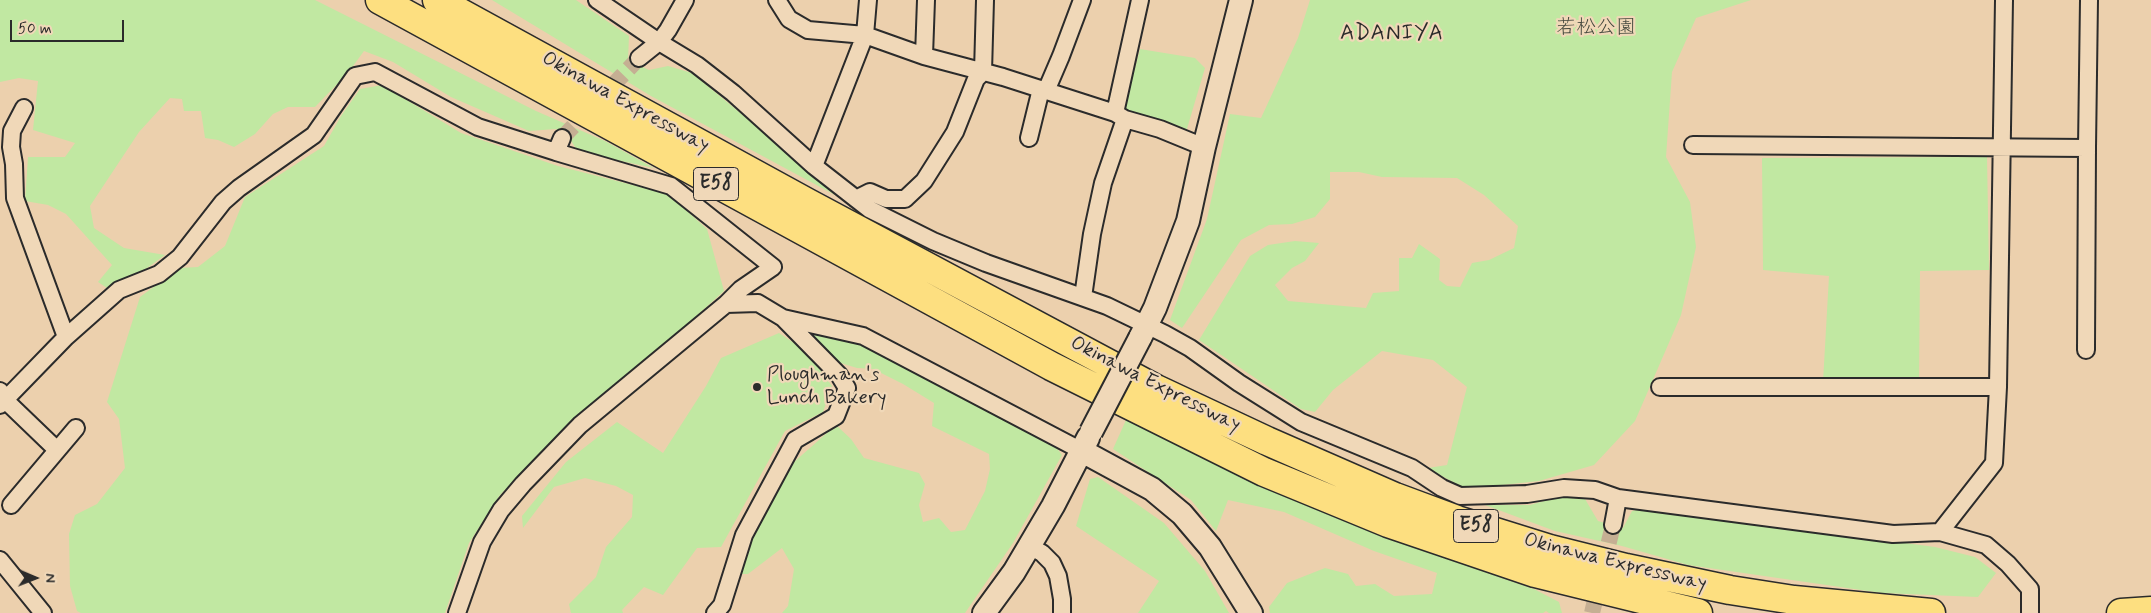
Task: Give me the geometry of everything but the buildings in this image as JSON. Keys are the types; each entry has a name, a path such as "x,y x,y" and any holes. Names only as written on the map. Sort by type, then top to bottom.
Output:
{"highway":[{"name":"Okinawa Expressway","path":"380,0 1052,366 1264,472 1388,523 1535,573 1698,613"},
{"name":"Okinawa Expressway","path":"437,0 808,203 1156,389 1267,441 1395,497 1457,520 1550,549 1626,568 1730,590 1794,600 1931,613"},
{"path":"2121,613 2151,611"}],"main road":[{"path":"984,613 1014,572 1029,546 1144,332 1188,221 1204,147 1241,0"},
{"path":"1086,442 1152,489 1182,514 1210,547 1251,613"}],"street":[{"path":"597,0 697,65 733,93 814,166 869,209 933,241 986,263 1108,306 1144,332 1190,348 1238,384 1301,422 1412,468 1442,488 1460,496 1527,494 1564,488 1595,490 1618,498 1893,534 1940,532 1986,545 2008,564 2030,588 2030,613"},
{"path":"639,58 659,42 685,0"},
{"path":"777,0 789,19 808,30 865,35 924,56 1044,90 1160,129 1204,147"},
{"path":"814,166 865,35 868,0"},
{"path":"924,56 926,0"},
{"path":"856,199 870,192 886,199 905,199 924,181 954,132 976,79 983,72 985,0"},
{"path":"1029,138 1044,90 1062,56 1082,0"},
{"path":"1083,297 1092,234 1120,116 1140,0"},
{"path":"1940,532 1994,463 1998,387 2004,0"},
{"path":"2086,350 2089,0"},
{"path":"57,450 2,399 66,337 119,290 159,274 180,257 223,202 314,136 355,76 374,72 478,127 559,145 671,186 774,267 741,289 726,304 580,425 523,484 501,510 482,542 457,613"},
{"path":"24,108 12,131 11,147 14,164 15,198 66,337"},
{"path":"1693,145 2087,148"},
{"path":"715,613 722,605 744,535 795,440 836,416 847,388 839,375 784,318 758,303 726,304"},
{"path":"784,318 863,336 1086,442"},
{"path":"1660,387 1998,387"},
{"path":"11,505 76,428"},
{"path":"1612,525 1618,498"},
{"path":"1029,546 1042,553 1052,564 1058,576 1062,613"},
{"path":"0,560 43,613"}],"green space":[{"path":"0,0 315,0 536,111 605,141 654,168 578,152 570,139 556,129 529,131 451,97 393,62 364,51 348,73 315,107 288,107 273,114 255,134 234,147 218,140 205,138 201,111 184,111 182,99 170,98 139,132 90,206 94,228 124,248 165,255 143,271 107,288 98,282 112,265 66,214 48,205 25,201 28,157 65,157 75,143 33,130 38,81 19,78 0,82"},
{"path":"492,0 576,0 629,36 628,60 649,70 668,66 692,73 848,202 651,96"},
{"name":"若松公園","path":"1310,0 1751,0 1696,18 1672,72 1666,157 1690,202 1696,247 1681,315 1635,421 1594,465 1539,481 1465,489 1428,468 1447,465 1467,387 1433,360 1382,351 1333,390 1315,412 1301,409 1199,340 1250,256 1268,245 1295,241 1319,243 1305,261 1292,268 1275,285 1288,301 1366,308 1373,293 1399,291 1399,258 1412,258 1419,244 1440,259 1439,280 1447,286 1460,287 1472,263 1489,260 1514,248 1518,226 1484,195 1457,178 1382,177 1359,172 1330,172 1330,199 1315,217 1292,224 1269,225 1241,240 1182,328 1170,320 1207,219 1230,114 1261,118 1298,38"},
{"path":"1140,49 1195,58 1205,68 1186,132 1124,110"},
{"path":"382,85 461,133 558,166 668,194 707,229 724,291 672,338 572,421 500,495 469,543 445,613 81,613 77,611 70,586 69,534 75,515 97,504 125,468 119,419 107,402 140,297 179,268 198,267 225,246 245,197 324,146 341,116 360,89"},
{"path":"1987,157 1989,270 1920,271 1919,381 1823,382 1829,276 1763,270 1762,158"},
{"path":"815,330 861,341 1053,443 1062,455 1013,543 965,613 782,613 788,606 794,569 782,548 748,574 740,574 749,539 794,462 836,425 851,439 864,458 919,473 925,484 919,505 923,522 939,518 951,532 965,530 985,491 990,469 989,454 932,426 934,403 903,384 873,369 857,368 831,360 809,337"},
{"path":"779,333 806,351 832,386 823,412 785,431 721,547 697,548 663,595 644,587 622,610 623,613 571,613 569,604 596,577 606,547 632,517 633,495 616,486 585,478 554,487 523,528 522,516 566,462 617,422 663,453 706,386 721,358"},
{"path":"1126,420 1313,508 1388,538 1534,589 1559,602 1562,613 1549,613 1546,611 1543,613 1270,613 1269,607 1287,583 1325,568 1348,574 1356,586 1375,584 1394,596 1432,594 1437,573 1374,551 1284,512 1228,500 1216,531 1191,500 1113,449"},
{"path":"1098,477 1164,523 1205,571 1229,613 1138,613 1159,581 1076,526 1090,479"},
{"path":"1558,497 1585,499 1598,521 1623,528 1632,511 1645,508 1935,547 1975,557 1996,573 1978,597 1882,593 1688,565 1622,546 1555,531 1485,505 1530,505"}],"tunnel":[{"path":"562,138 639,58"},
{"path":"1592,613 1613,525"}],"place":[{"name":"Ploughman's Lunch Bakery","path":"757,387"}],"district":[{"name":"ADANIYA","path":"1392,34"}]}
